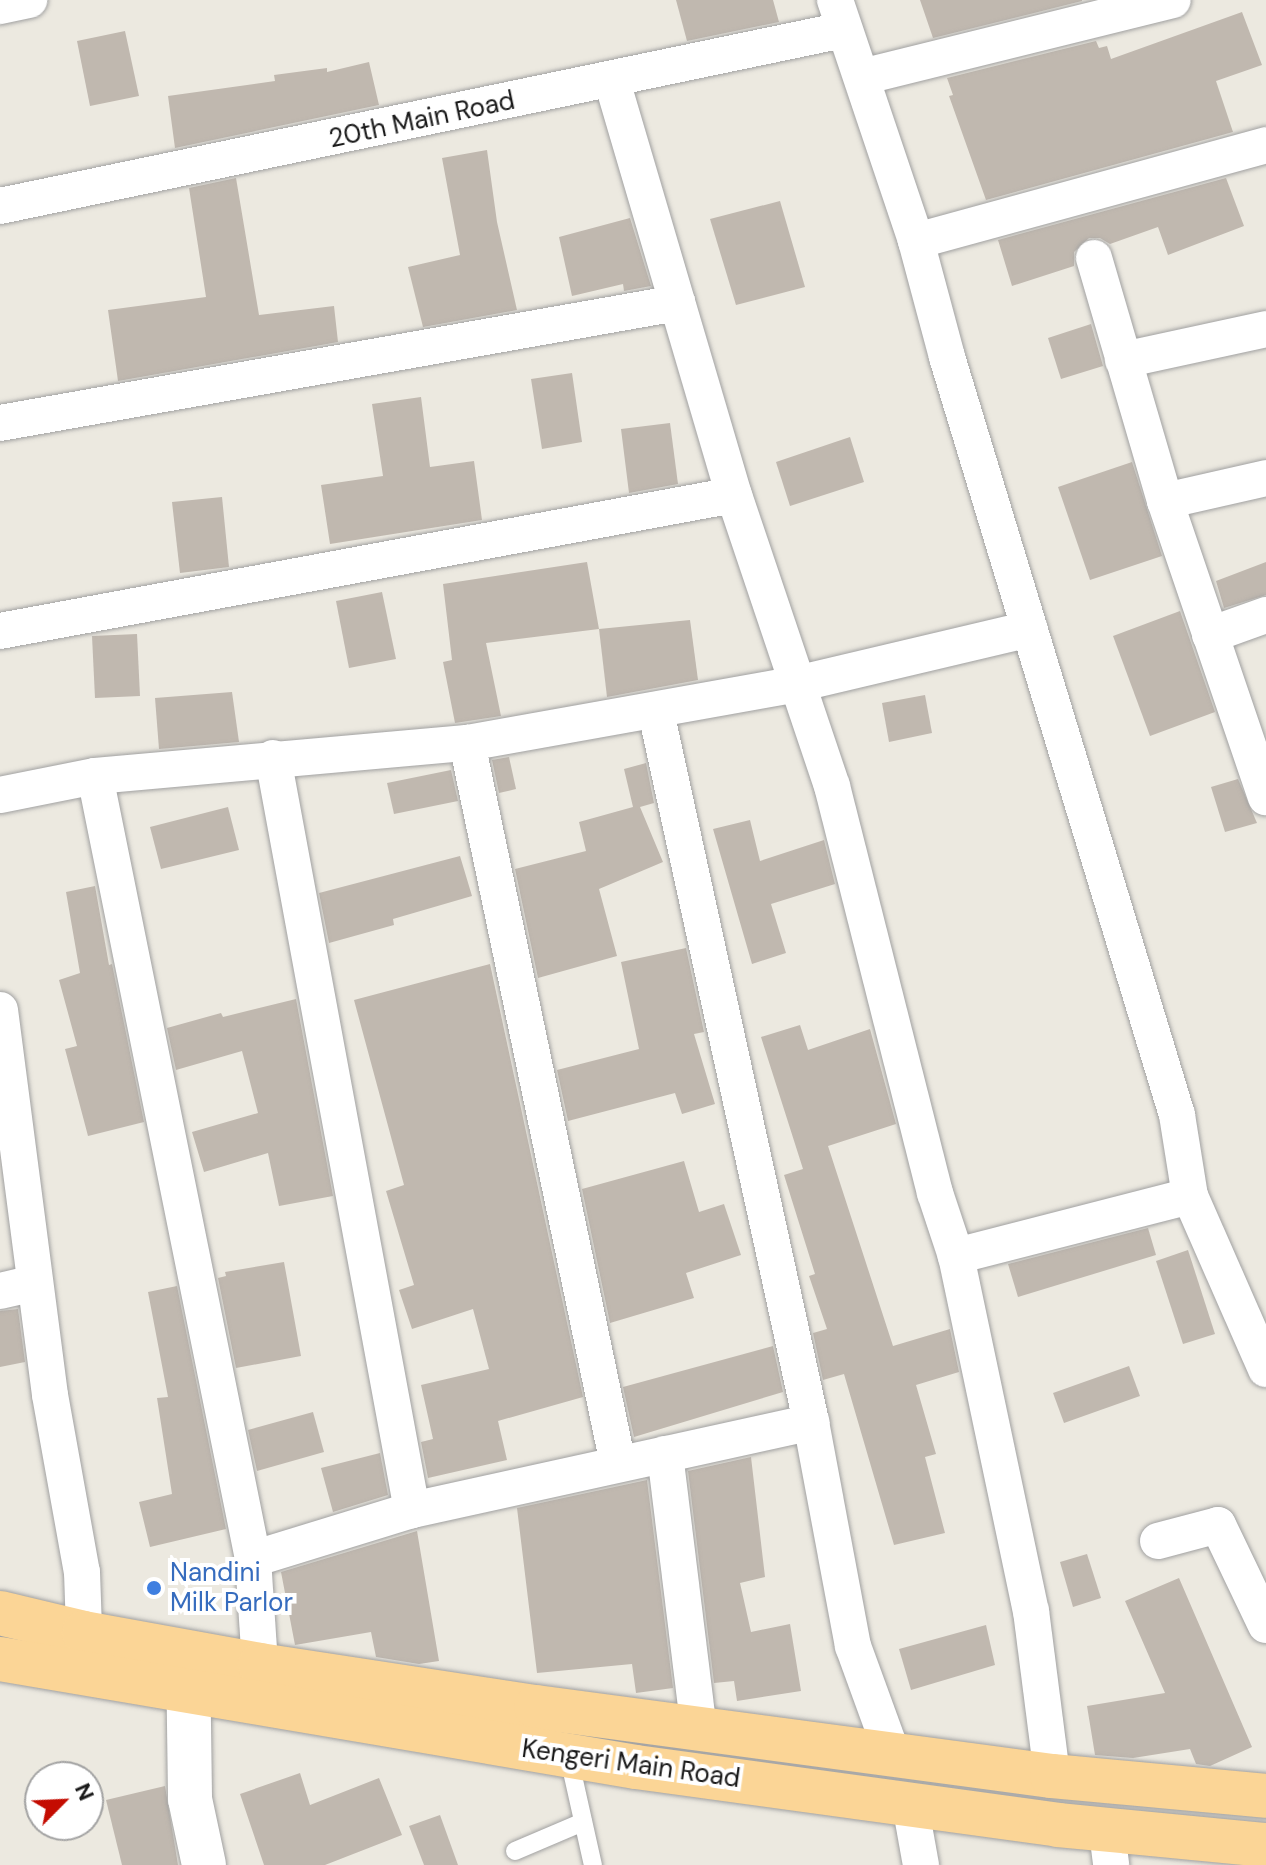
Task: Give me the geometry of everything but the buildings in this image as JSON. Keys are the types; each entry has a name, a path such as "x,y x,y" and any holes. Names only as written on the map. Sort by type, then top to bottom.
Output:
{"main road":[{"name":"Kengeri Main Road","path":"0,1613 84,1654"},
{"name":"Kengeri Main Road","path":"0,1659 84,1654 187,1672 262,1701 436,1736 910,1804 1109,1848 1248,1851"},
{"name":"Kengeri Main Road","path":"187,1672 260,1665 893,1756 1052,1776 1266,1796"}],"street":[{"path":"0,6 29,0"},
{"path":"862,77 1173,0"},
{"path":"839,15 916,241 947,357 1177,1115 1190,1196 1266,1369"},
{"name":"20th Main Road","path":"0,206 612,81 839,15"},
{"path":"612,81 734,495 832,786 935,1193 956,1256 1031,1611 1052,1776"},
{"path":"916,241 1266,145"},
{"path":"1094,258 1165,501 1266,797"},
{"path":"0,423 677,303"},
{"path":"1123,360 1266,329"},
{"path":"1165,501 1266,478"},
{"path":"0,631 734,495"},
{"path":"1210,635 1266,615"},
{"path":"0,795 95,776 467,743 656,712 797,684 1030,629"},
{"path":"656,712 811,1422 853,1646 893,1756"},
{"path":"467,743 618,1464"},
{"path":"273,758 412,1510"},
{"path":"95,776 253,1559 260,1665"},
{"path":"0,1010 12,1204 35,1283 50,1395 82,1572 84,1654"},
{"path":"956,1256 1190,1196"},
{"path":"0,1291 35,1283"},
{"path":"253,1559 412,1510 811,1422"},
{"path":"665,1454 699,1730"},
{"path":"1158,1541 1218,1525 1266,1625"},
{"path":"187,1672 190,1799 204,1865"},
{"path":"910,1804 921,1865"}],"lane":[{"path":"568,1755 593,1865"},
{"path":"515,1851 583,1822"}],"place":[{"name":"Nandini Milk Parlor","path":"154,1588"}]}
